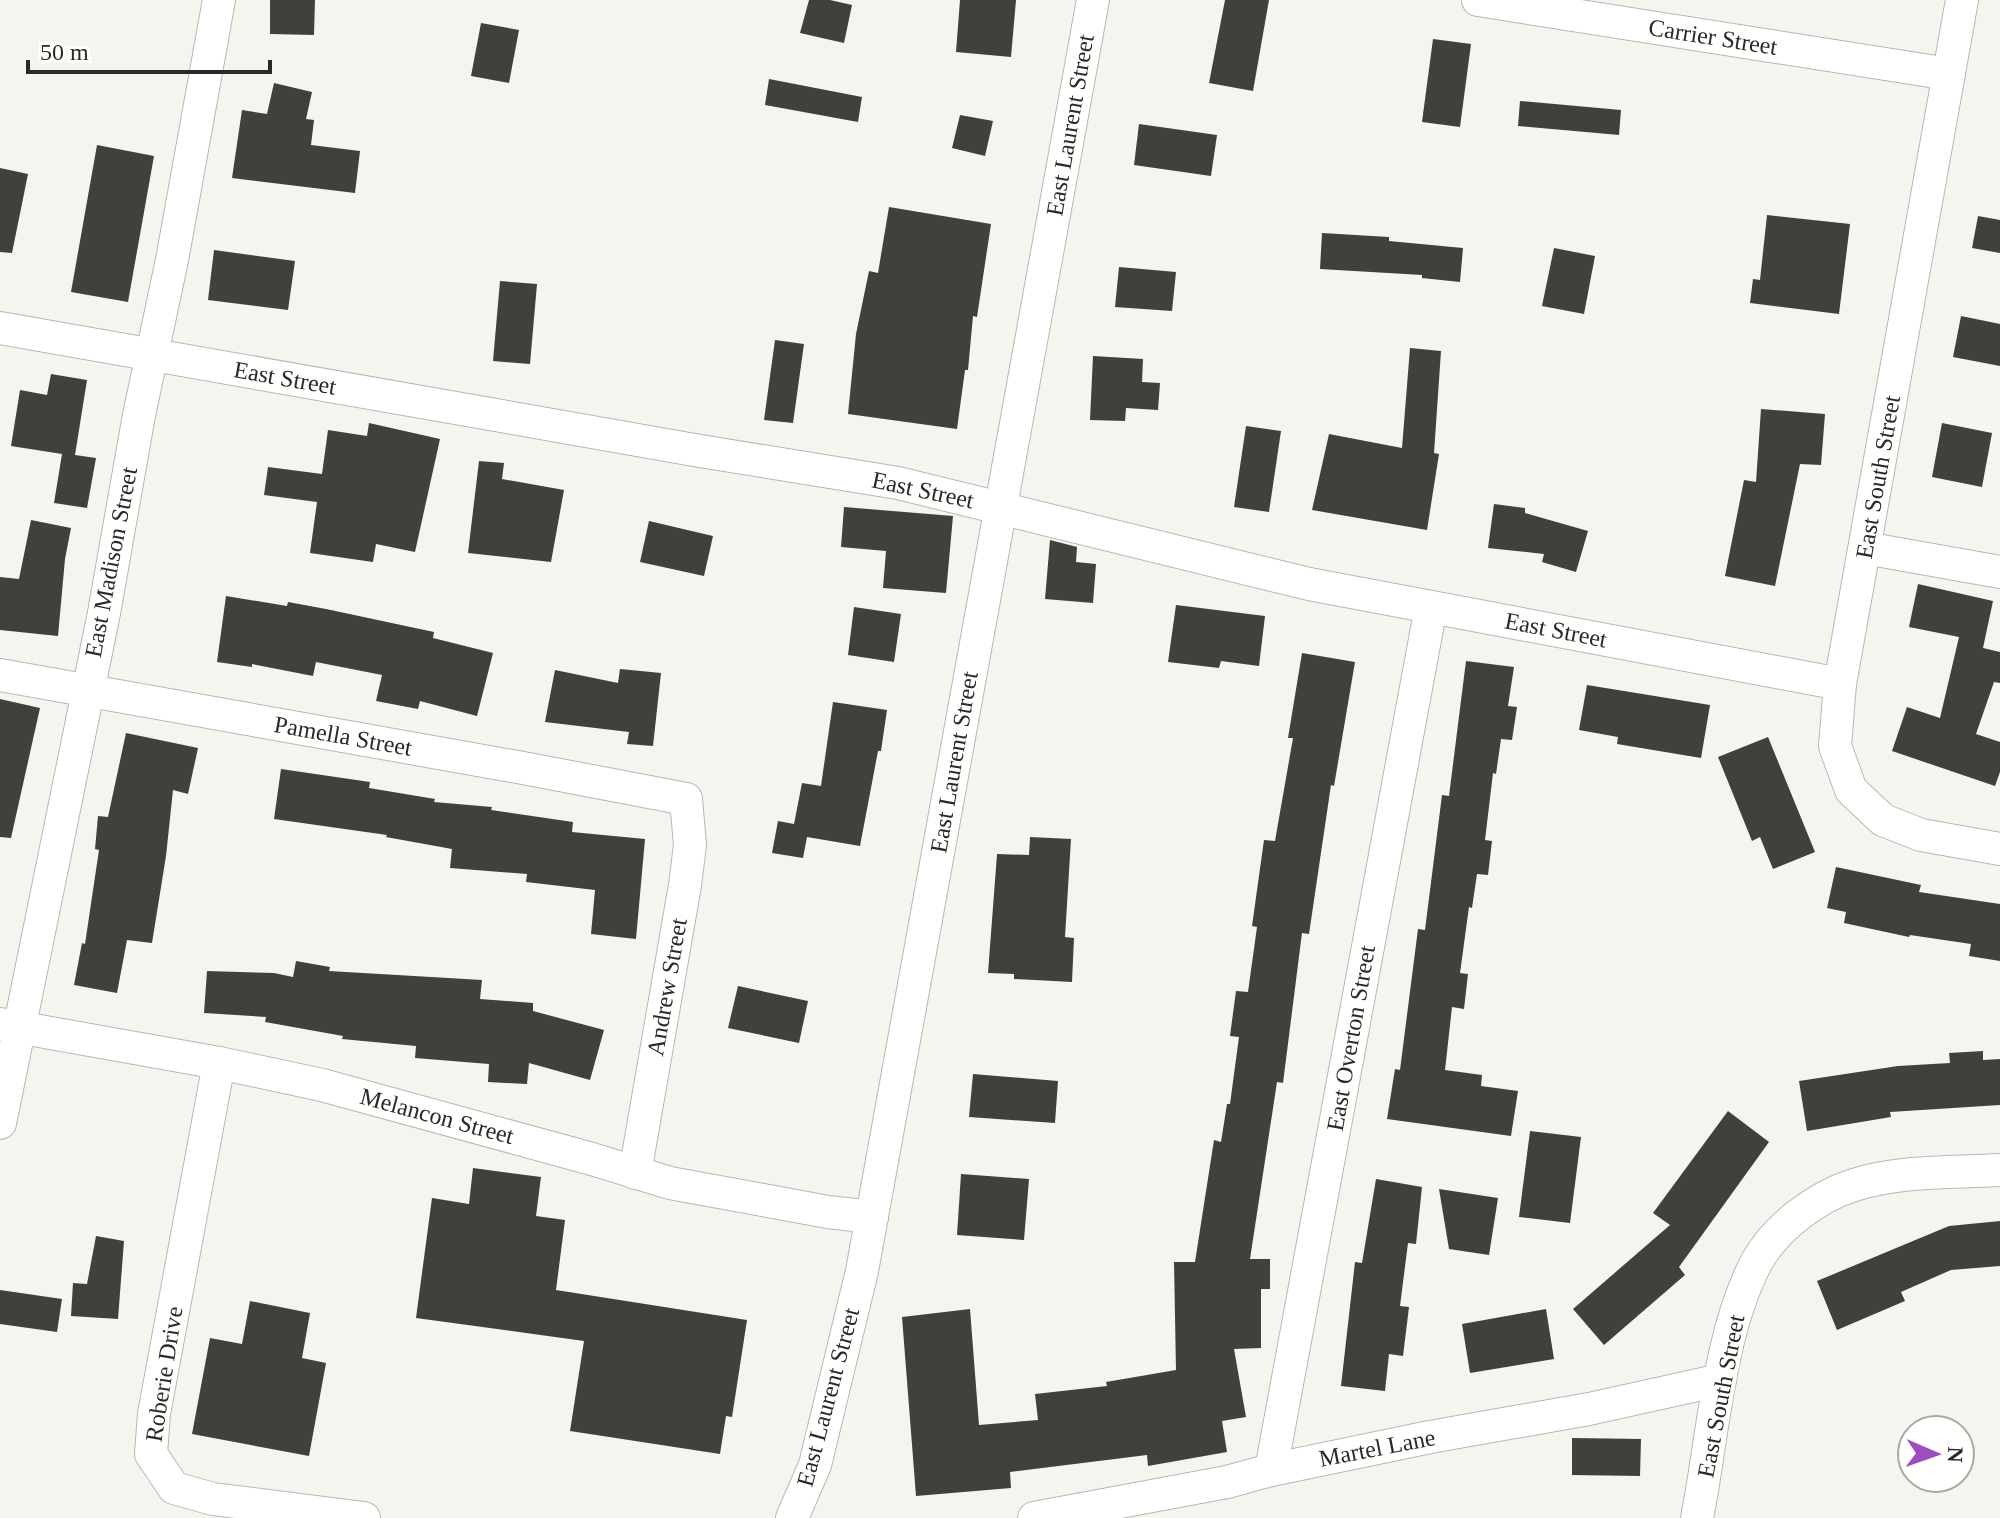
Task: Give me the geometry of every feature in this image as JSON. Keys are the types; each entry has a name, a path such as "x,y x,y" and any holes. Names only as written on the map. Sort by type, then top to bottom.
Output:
{"street":[{"name":"East Madison Street","path":"0,1123 10,1026 34,967 86,691 104,613 139,415 172,260 219,0"},
{"name":"East Laurent Street","path":"792,1518 815,1465 862,1271 1093,0"},
{"name":"Carrier Street","path":"1478,0 1949,74"},
{"name":"East South Street","path":"1962,0 1840,684 1835,746 1851,790 1883,820 1921,835 2000,849"},
{"name":"East Street","path":"0,328 898,483 1309,584 1840,684"},
{"path":"1865,548 2000,572"},
{"name":"East Overton Street","path":"1271,1470 1431,607"},
{"name":"Pamella Street","path":"0,675 686,799"},
{"name":"Andrew Street","path":"635,1173 685,885 690,845 686,799"},
{"name":"Melancon Street","path":"10,1026 219,1063 322,1085 670,1183 872,1217"},
{"name":"Roberie Drive","path":"219,1063 154,1414 151,1454 174,1488 213,1499 364,1518"},
{"name":"East South Street","path":"1697,1518 1720,1380 1740,1298 1758,1260 1784,1228 1817,1202 1855,1185 1896,1177 2000,1170"},
{"name":"Martel Lane","path":"1034,1518 1227,1482 1430,1437 1589,1409 1720,1380"}],"building":[{"path":"270,0 315,0 314,35 270,34"},
{"path":"809,0 830,0 852,5 844,43 800,33"},
{"path":"960,0 1016,0 1011,57 956,52"},
{"path":"1225,0 1269,0 1253,91 1209,83"},
{"path":"481,23 519,30 509,83 471,76"},
{"path":"1433,39 1471,44 1460,127 1422,122"},
{"path":"769,79 862,97 858,122 765,105"},
{"path":"274,83 312,92 306,119 314,120 311,145 360,151 355,193 232,178 242,110 267,114"},
{"path":"1520,101 1621,110 1619,135 1518,126"},
{"path":"960,115 993,121 985,156 952,148"},
{"path":"1139,124 1217,135 1211,176 1134,165"},
{"path":"97,145 154,156 128,302 71,292"},
{"path":"0,168 28,174 12,253 0,252"},
{"path":"889,207 991,224 977,317 973,316 968,370 965,370 957,429 848,414 856,334 869,271 878,273"},
{"path":"1767,215 1850,224 1839,314 1750,303 1753,279 1760,280"},
{"path":"1978,216 2000,220 2000,253 1972,248"},
{"path":"1322,233 1389,237 1389,241 1463,248 1460,282 1422,278 1422,275 1320,269"},
{"path":"1554,248 1595,256 1584,314 1542,306"},
{"path":"214,250 295,261 288,310 208,300"},
{"path":"1119,267 1176,272 1172,311 1115,307"},
{"path":"500,281 537,284 530,364 493,361"},
{"path":"1961,316 2000,324 2000,366 1953,357"},
{"path":"775,340 804,344 793,423 764,420"},
{"path":"1410,348 1441,351 1434,453 1439,454 1427,530 1312,510 1329,434 1402,448"},
{"path":"1093,356 1143,359 1142,382 1160,383 1158,410 1126,408 1125,421 1090,420"},
{"path":"51,374 87,380 75,455 96,458 87,508 54,503 62,454 11,446 20,390 47,395"},
{"path":"1761,409 1825,414 1821,465 1800,464 1775,586 1725,576 1744,480 1756,482"},
{"path":"369,423 440,439 415,552 376,544 373,562 310,553 317,502 264,495 268,467 322,474 328,430 367,436"},
{"path":"1942,423 1992,433 1982,487 1932,477"},
{"path":"1246,426 1281,431 1269,512 1234,507"},
{"path":"479,461 504,463 502,479 564,490 551,562 468,553"},
{"path":"1494,504 1525,508 1525,513 1588,531 1576,572 1542,562 1544,554 1488,548"},
{"path":"844,507 953,516 946,593 883,588 886,551 841,547"},
{"path":"31,520 71,528 58,636 0,630 0,577 19,579"},
{"path":"649,521 713,536 704,576 640,562"},
{"path":"1050,540 1077,547 1076,562 1096,564 1093,603 1045,599"},
{"path":"1918,584 1993,601 1983,648 2000,652 2000,683 1994,682 1976,734 2000,742 2000,772 1995,786 1892,751 1907,707 1940,718 1959,637 1909,627"},
{"path":"226,596 287,606 288,602 434,632 433,638 493,653 477,716 420,701 418,709 376,701 382,675 316,662 313,676 252,664 252,667 217,662"},
{"path":"1176,605 1265,616 1259,666 1221,661 1219,668 1168,662"},
{"path":"854,607 901,614 894,662 848,655"},
{"path":"1302,653 1355,662 1334,786 1331,785 1309,934 1302,933 1283,1083 1277,1082 1250,1259 1270,1259 1270,1289 1261,1289 1261,1348 1234,1349 1246,1417 1222,1421 1227,1452 1148,1466 1147,1455 1010,1472 1011,1488 916,1496 902,1317 970,1309 979,1425 1038,1420 1035,1394 1107,1386 1106,1382 1176,1370 1174,1262 1195,1262 1214,1140 1221,1142 1227,1104 1230,1104 1239,1037 1230,1036 1236,991 1248,992 1257,927 1252,926 1264,840 1275,841 1293,738 1288,738"},
{"path":"1466,661 1514,667 1508,706 1517,707 1512,740 1501,739 1496,774 1493,773 1485,840 1492,841 1488,875 1477,874 1472,908 1469,907 1460,973 1468,974 1464,1009 1452,1007 1445,1070 1482,1075 1481,1086 1518,1091 1511,1136 1387,1119 1395,1069 1400,1070 1418,929 1425,930 1442,795 1449,796"},
{"path":"620,669 661,673 653,746 627,744 629,732 545,722 555,670 618,683"},
{"path":"1587,685 1710,705 1701,758 1617,744 1618,737 1579,730"},
{"path":"0,699 40,708 11,838 0,837"},
{"path":"833,702 887,710 860,846 807,837 803,858 772,853 778,821 794,824 802,783 821,786"},
{"path":"126,733 198,748 188,794 173,790 152,943 127,940 117,993 74,985 82,943 85,944 99,850 95,849 98,816 108,817"},
{"path":"1768,737 1815,852 1773,869 1760,837 1752,841 1718,757"},
{"path":"281,769 370,782 369,788 435,799 434,802 492,807 491,810 573,822 572,832 645,839 636,939 591,934 595,890 526,882 527,874 450,868 452,849 387,835 274,819"},
{"path":"1030,837 1071,839 1065,937 1074,938 1072,982 1014,979 1014,974 988,973 997,854 1029,855"},
{"path":"1836,867 1921,885 1919,892 2000,904 2000,961 1969,956 1971,944 1909,937 1844,923 1846,912 1827,908"},
{"path":"296,961 330,967 329,971 482,980 480,999 533,1003 533,1011 604,1030 590,1080 529,1063 527,1084 488,1082 489,1064 415,1058 416,1046 342,1039 343,1036 265,1022 266,1017 204,1013 207,971 274,973 293,977"},
{"path":"738,986 808,1001 799,1043 728,1028"},
{"path":"1983,1051 1983,1060 2000,1059 2000,1105 1890,1112 1891,1117 1807,1131 1799,1081 1898,1066 1950,1063 1949,1053"},
{"path":"973,1074 1058,1081 1055,1123 969,1117"},
{"path":"1728,1111 1769,1142 1679,1267 1685,1275 1604,1345 1573,1309 1670,1225 1653,1213"},
{"path":"1530,1131 1581,1137 1570,1223 1519,1217"},
{"path":"473,1168 541,1177 536,1216 565,1220 556,1290 747,1320 732,1417 726,1416 720,1454 570,1431 584,1341 416,1318 432,1198 469,1204"},
{"path":"961,1174 1029,1179 1024,1240 957,1235"},
{"path":"1376,1179 1422,1187 1416,1244 1408,1243 1400,1306 1409,1307 1403,1356 1389,1354 1385,1391 1341,1386 1355,1262 1362,1263"},
{"path":"1439,1189 1498,1198 1489,1255 1449,1249"},
{"path":"2000,1221 2000,1266 1951,1270 1901,1292 1905,1301 1837,1330 1817,1281 1949,1226"},
{"path":"96,1236 124,1241 118,1319 71,1316 73,1283 87,1284"},
{"path":"0,1290 62,1299 57,1332 0,1324"},
{"path":"250,1301 310,1313 302,1358 326,1363 309,1456 192,1434 210,1338 242,1344"},
{"path":"1546,1309 1554,1359 1470,1373 1462,1324"},
{"path":"1572,1438 1641,1439 1640,1476 1572,1475"}]}
